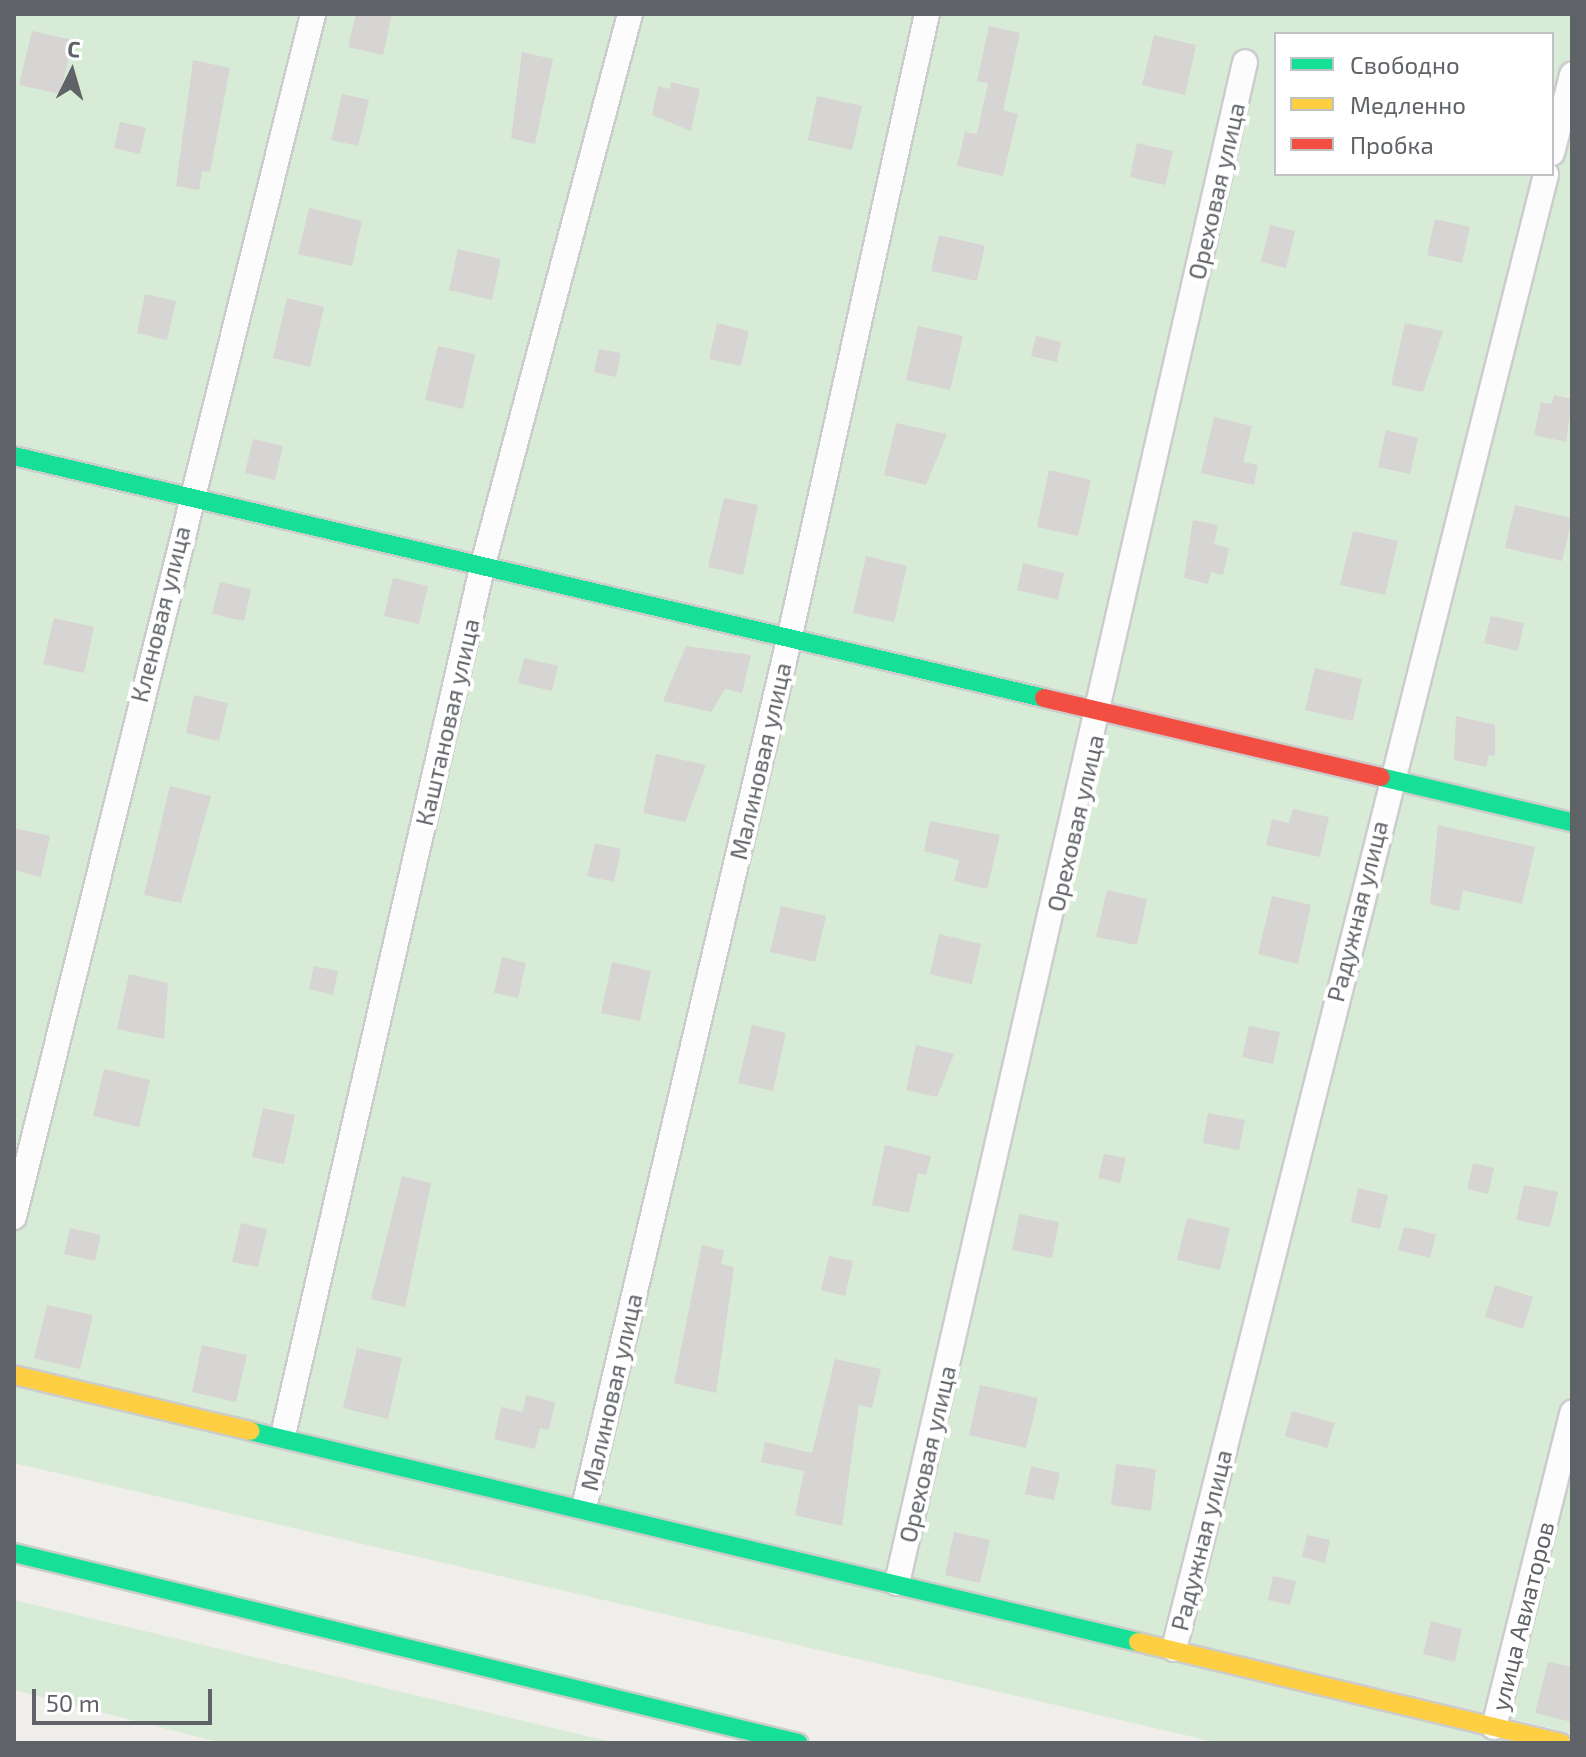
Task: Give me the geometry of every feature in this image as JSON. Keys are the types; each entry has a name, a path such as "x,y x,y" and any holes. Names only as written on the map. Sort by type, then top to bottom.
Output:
{"street":[{"name":"Кленовая улица","path":"14,1217 188,497 313,14"},
{"name":"Каштановая улица","path":"283,1435 482,568 630,14"},
{"name":"Малиновая улица","path":"584,1507 789,640 927,14"},
{"name":"Ореховая улица","path":"897,1583 1100,713 1245,62"},
{"path":"1554,145 1572,75"},
{"name":"Радужная улица","path":"1174,1649 1390,779 1545,176"},
{"path":"14,456 1572,822"},
{"path":"14,1375 283,1435 1561,1743"},
{"name":"улица Авиаторов","path":"1494,1727 1572,1413"},
{"path":"14,1553 798,1743"}],"green space":[{"path":"14,14 1572,14 1572,1733 14,1367"},
{"path":"14,1380 1557,1743 1219,1743 14,1463"},
{"path":"14,1600 616,1743 222,1743 14,1690"}],"building":[{"path":"356,14 392,14 383,55 348,47"},
{"path":"989,26 1020,33 1003,110 1018,114 1003,176 957,166 965,132 977,134 988,83 977,81"},
{"path":"32,31 73,40 60,94 19,85"},
{"path":"1154,35 1196,45 1185,95 1142,85"},
{"path":"522,52 553,59 535,144 511,138"},
{"path":"193,60 230,68 210,172 202,171 199,190 176,186"},
{"path":"671,82 700,89 691,131 652,115 658,86 670,89"},
{"path":"342,94 369,100 358,146 331,140"},
{"path":"817,96 862,106 852,150 808,140"},
{"path":"120,122 146,128 140,154 114,148"},
{"path":"1137,143 1173,151 1165,185 1130,177"},
{"path":"309,208 362,221 352,266 298,254"},
{"path":"1435,219 1470,227 1462,263 1427,255"},
{"path":"1270,225 1295,231 1286,268 1261,262"},
{"path":"939,235 985,246 977,281 931,271"},
{"path":"458,249 501,259 492,300 449,290"},
{"path":"145,294 176,301 167,340 137,333"},
{"path":"287,298 324,307 310,367 273,358"},
{"path":"717,323 749,331 741,366 709,359"},
{"path":"1405,323 1443,331 1423,392 1391,385"},
{"path":"918,326 963,336 950,390 906,380"},
{"path":"1036,336 1061,342 1057,362 1031,356"},
{"path":"438,346 475,354 463,409 425,400"},
{"path":"599,349 621,353 616,377 594,372"},
{"path":"1554,395 1572,399 1566,442 1534,435 1541,402 1551,404"},
{"path":"1214,417 1252,426 1243,462 1258,465 1254,485 1201,473"},
{"path":"896,423 947,434 926,485 884,475"},
{"path":"1386,430 1418,438 1410,474 1378,467"},
{"path":"253,439 283,446 275,480 245,473"},
{"path":"1049,470 1091,480 1078,536 1037,527"},
{"path":"724,498 758,505 743,575 708,567"},
{"path":"1515,505 1572,518 1562,561 1505,548"},
{"path":"1193,520 1218,525 1214,544 1229,548 1223,575 1211,572 1208,584 1184,578"},
{"path":"1353,531 1398,541 1385,595 1340,585"},
{"path":"866,556 907,566 894,622 853,613"},
{"path":"1023,563 1064,573 1058,600 1017,590"},
{"path":"393,578 428,586 419,624 384,616"},
{"path":"220,582 251,589 244,621 212,614"},
{"path":"1491,616 1524,623 1518,651 1484,643"},
{"path":"54,618 94,627 84,673 43,664"},
{"path":"686,646 751,655 742,693 725,689 711,712 663,701"},
{"path":"524,658 558,666 552,691 518,683"},
{"path":"1315,668 1362,679 1353,721 1305,710"},
{"path":"194,695 228,703 219,741 186,733"},
{"path":"1456,716 1495,725 1495,756 1489,755 1486,767 1454,760"},
{"path":"656,754 706,765 685,822 643,813"},
{"path":"170,786 211,796 181,903 144,895"},
{"path":"1293,809 1329,817 1320,857 1266,845 1272,819 1289,823"},
{"path":"930,821 1000,835 987,889 954,881 959,860 924,851"},
{"path":"1438,825 1535,847 1522,904 1463,890 1459,911 1430,904"},
{"path":"14,828 50,836 41,877 14,870"},
{"path":"595,843 621,849 614,882 587,876"},
{"path":"1107,890 1147,899 1137,945 1096,937"},
{"path":"1272,896 1311,905 1298,964 1258,954"},
{"path":"781,906 826,916 815,962 770,952"},
{"path":"939,934 981,944 972,984 930,974"},
{"path":"502,957 526,963 518,998 494,993"},
{"path":"612,962 651,971 640,1021 601,1013"},
{"path":"314,966 338,971 333,995 309,989"},
{"path":"129,974 168,983 164,1039 117,1029"},
{"path":"752,1025 786,1033 773,1091 738,1083"},
{"path":"1249,1026 1280,1032 1273,1064 1242,1057"},
{"path":"916,1045 954,1054 937,1097 906,1090"},
{"path":"104,1069 150,1080 139,1127 93,1116"},
{"path":"263,1108 295,1115 284,1164 252,1157"},
{"path":"1208,1113 1245,1120 1239,1150 1203,1143"},
{"path":"885,1145 931,1156 926,1175 918,1173 909,1213 872,1205"},
{"path":"1104,1154 1126,1158 1120,1183 1098,1178"},
{"path":"1473,1163 1494,1168 1488,1194 1467,1189"},
{"path":"402,1176 431,1183 405,1307 371,1299"},
{"path":"1524,1185 1558,1192 1550,1227 1516,1220"},
{"path":"1358,1188 1388,1195 1380,1229 1351,1222"},
{"path":"1019,1214 1059,1222 1052,1258 1012,1250"},
{"path":"1187,1218 1230,1228 1220,1270 1177,1260"},
{"path":"241,1223 267,1229 258,1267 232,1262"},
{"path":"1404,1227 1436,1234 1430,1258 1398,1250"},
{"path":"70,1228 101,1235 95,1261 64,1254"},
{"path":"702,1245 724,1250 721,1264 734,1267 716,1393 674,1383"},
{"path":"829,1256 853,1261 845,1296 821,1290"},
{"path":"1495,1285 1533,1297 1523,1329 1485,1317"},
{"path":"47,1305 93,1315 80,1369 34,1358"},
{"path":"202,1345 247,1355 236,1402 192,1392"},
{"path":"357,1348 402,1358 388,1419 343,1408"},
{"path":"835,1359 881,1369 872,1408 859,1405 842,1526 795,1515 804,1471 761,1462 765,1442 812,1453"},
{"path":"980,1385 1038,1398 1026,1448 969,1435"},
{"path":"526,1395 555,1402 549,1430 540,1428 535,1449 494,1439 501,1407 523,1412"},
{"path":"1292,1411 1335,1423 1327,1448 1285,1436"},
{"path":"1116,1464 1156,1469 1151,1511 1111,1505"},
{"path":"1031,1466 1060,1473 1054,1500 1025,1494"},
{"path":"954,1532 990,1540 980,1583 945,1575"},
{"path":"1307,1535 1330,1540 1325,1563 1302,1557"},
{"path":"1273,1576 1296,1581 1290,1605 1268,1600"},
{"path":"1431,1621 1462,1629 1455,1662 1423,1654"},
{"path":"1548,1662 1572,1667 1572,1722 1535,1713"}],"traffic: fast":[{"path":"14,456 1044,698"},
{"path":"1381,777 1572,822"},
{"path":"250,1431 1138,1642"},
{"path":"14,1553 798,1743"}],"traffic: slow":[{"path":"14,1375 250,1431"},
{"path":"1138,1642 1561,1743"}],"traffic: jam":[{"path":"1044,698 1381,777"}]}
